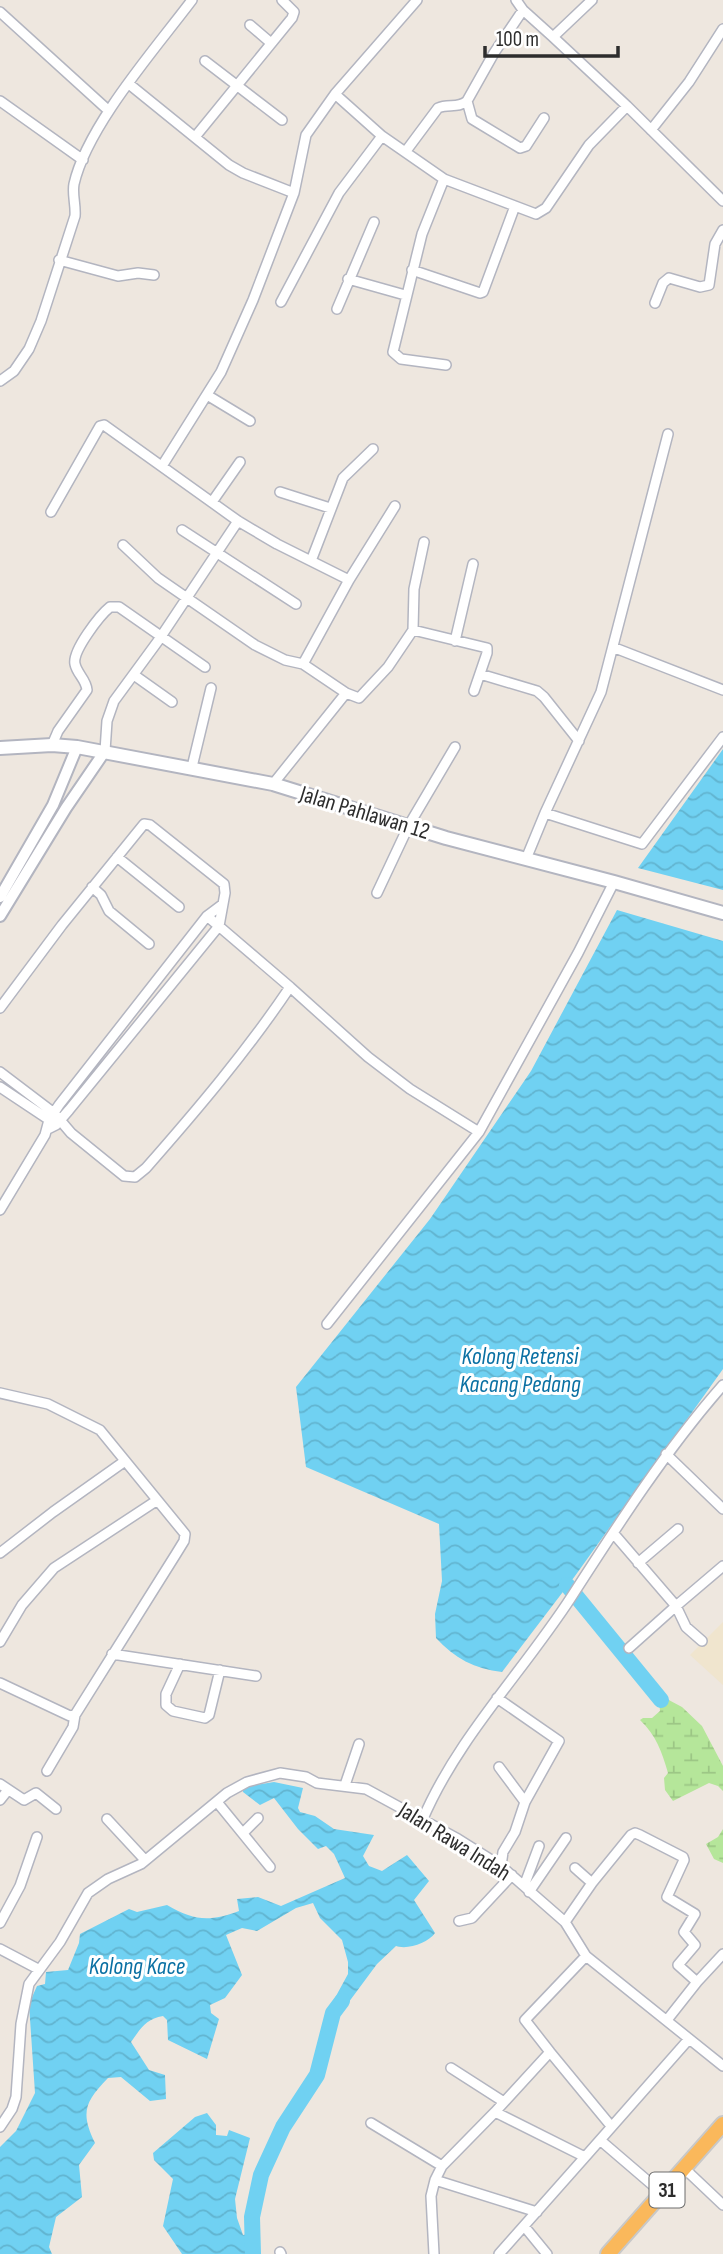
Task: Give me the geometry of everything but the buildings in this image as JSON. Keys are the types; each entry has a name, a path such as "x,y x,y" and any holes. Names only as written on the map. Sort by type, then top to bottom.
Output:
{"highway":[{"name":"31","path":"608,2254 723,2124"}],"main road":[{"name":"Jalan Pahlawan 12","path":"0,747 77,747 273,784 723,914"}],"street":[{"path":"0,381 14,371 29,349 41,321 75,216 74,189 83,160 109,111 192,0"},
{"path":"195,138 294,16 294,12 282,0"},
{"path":"162,466 221,372 253,300 294,193 306,135 335,94 418,0"},
{"path":"517,0 523,10 627,106 723,201"},
{"path":"552,37 592,0"},
{"path":"406,151 438,108 460,106 467,101 494,53 523,10"},
{"path":"0,12 109,111"},
{"path":"250,25 271,43"},
{"path":"651,130 689,82 723,29"},
{"path":"205,61 282,120"},
{"path":"129,84 229,165 294,193"},
{"path":"335,94 382,136 444,179 536,214 543,211 589,145 627,106"},
{"path":"0,101 83,160"},
{"path":"467,101 472,119 520,148 526,146 544,118"},
{"path":"281,302 339,193 382,136"},
{"path":"444,179 422,234 393,352 401,359 446,365"},
{"path":"412,271 483,292 515,206"},
{"path":"337,309 374,222"},
{"path":"655,303 663,283 669,278 700,287 709,285 715,244 723,230"},
{"path":"59,260 118,276 138,273 154,275"},
{"path":"348,279 405,295"},
{"path":"207,395 250,421"},
{"path":"51,512 100,426 109,427 238,521 349,580"},
{"path":"526,859 601,692 615,648 668,434"},
{"path":"310,561 343,478 373,449"},
{"path":"212,502 240,462"},
{"path":"280,492 330,508"},
{"path":"303,664 349,580 395,506"},
{"path":"0,916 66,808 105,751 109,713 114,701 161,637 238,521"},
{"path":"183,530 296,604"},
{"path":"123,545 158,578 255,645 285,660 303,664 346,693 359,698 388,667 413,629 414,589 424,542"},
{"path":"455,641 473,564"},
{"path":"52,745 58,731 87,690 85,680 76,667 76,654 107,609 119,607 205,667"},
{"path":"413,629 486,648 487,653 474,691"},
{"path":"615,648 723,690"},
{"path":"480,674 537,691 544,696 579,741"},
{"path":"134,675 172,702"},
{"path":"192,767 211,688"},
{"path":"273,784 346,693"},
{"path":"545,813 642,844 723,737"},
{"path":"0,897 53,805 77,747"},
{"path":"377,893 409,825 455,747"},
{"path":"0,1008 92,887 146,823 222,882 225,890 219,926 55,1122"},
{"path":"117,857 178,907"},
{"path":"327,1324 479,1132 614,882"},
{"path":"92,887 101,895 109,911 149,944"},
{"path":"0,1210 55,1122 207,916 223,904"},
{"path":"207,916 368,1057 410,1089 479,1132"},
{"path":"0,1072 55,1122 124,1176 135,1177 146,1168 203,1101 257,1034 290,987"},
{"path":"0,1087 55,1122"},
{"path":"422,1821 435,1790 497,1698 575,1591 666,1454 723,1385"},
{"path":"0,1393 48,1404 89,1423 110,1440 184,1534 184,1541 75,1715 73,1727 47,1770"},
{"path":"666,1454 723,1509"},
{"path":"0,1553 125,1461"},
{"path":"0,1642 22,1605 54,1568 156,1501"},
{"path":"638,1563 678,1529"},
{"path":"614,1534 676,1606 686,1627 702,1642"},
{"path":"629,1648 723,1566"},
{"path":"112,1654 256,1676"},
{"path":"180,1664 166,1694 166,1705 173,1711 205,1718 209,1715 220,1670"},
{"path":"0,1683 70,1716 75,1715"},
{"path":"497,1698 559,1741 525,1802 503,1852 501,1866"},
{"path":"345,1785 359,1744"},
{"path":"499,1767 525,1802"},
{"name":"Jalan Rawa Indah","path":"217,1801 236,1788 276,1773 290,1773 317,1783 366,1789 458,1839 501,1866 565,1922 586,1956 723,2066"},
{"path":"0,1800 4,1787 25,1800 36,1793 56,1809"},
{"path":"0,2127 12,2109 16,2097 21,2024 27,1991 38,1969 60,1942 88,1893 145,1860 217,1801 270,1867"},
{"path":"243,1833 258,1818"},
{"path":"107,1819 145,1860"},
{"path":"565,1922 592,1883 635,1833 682,1856 684,1860 667,1897 695,1913 684,1932 695,1945 678,1965 696,1982"},
{"path":"0,1923 20,1886 37,1837"},
{"path":"527,1889 566,1838"},
{"path":"527,1889 539,1846"},
{"path":"575,1868 592,1883"},
{"path":"460,1921 472,1918 512,1875"},
{"path":"0,1949 38,1969"},
{"path":"667,2020 696,1982 723,1954"},
{"path":"586,1956 524,2020 611,2126"},
{"path":"499,2254 689,2039"},
{"path":"433,2254 431,2196 442,2166 550,2052"},
{"path":"451,2068 504,2102"},
{"path":"495,2112 584,2157"},
{"path":"371,2123 442,2166"},
{"path":"600,2140 663,2194"},
{"path":"685,2169 723,2205"},
{"path":"435,2180 537,2212"},
{"path":"524,2226 547,2254"}],"shaded area":[{"path":"723,1622 723,1685 690,1655"}],"green space":[{"path":"665,1698 682,1707 702,1726 723,1766 723,1791 709,1783 673,1801 665,1790 664,1778 668,1773 663,1758 654,1738 640,1720 652,1718 660,1711 659,1700"},
{"path":"723,1829 723,1863 714,1859 706,1844 718,1837"}],"water":[{"path":"723,749 723,890 638,868"},
{"name":"Kolong Retensi Kacang Pedang","path":"617,910 723,941 723,1369 575,1576 502,1672 466,1661 436,1638 435,1614 442,1581 439,1524 306,1467 296,1387 430,1219 531,1071"},
{"name":"Kolong Kace","path":"274,1782 303,1788 298,1808 300,1812 315,1816 334,1829 374,1835 363,1856 369,1866 382,1871 407,1855 429,1881 414,1900 435,1933 417,1945 396,1946 377,1964 337,2018 324,2018 348,1974 348,1962 342,1940 320,1918 313,1903 296,1908 257,1931 242,1928 226,1935 242,1975 225,1998 210,2005 211,2013 219,2019 207,2059 168,2040 167,2020 163,2016 144,2025 131,2042 149,2070 165,2075 166,2099 150,2101 121,2077 108,2078 94,2094 87,2108 87,2123 95,2143 79,2165 82,2197 56,2217 49,2247 52,2254 0,2254 0,2147 16,2131 35,2093 29,2004 37,1986 45,1984 46,1972 68,1970 80,1934 129,1909 137,1912 167,1905 194,1917 219,1917 239,1911 237,1899 258,1897 281,1906 345,1878 334,1854 326,1846 318,1849 274,1798 260,1805 243,1792 243,1787"},
{"path":"207,2113 216,2125 216,2135 227,2136 229,2130 250,2138 235,2199 237,2218 243,2235 248,2234 246,2219 256,2215 256,2254 182,2254 163,2226 173,2179 154,2160 153,2153 195,2117"}],"waterway":[{"path":"567,1585 661,1700"},
{"path":"253,2254 252,2217 261,2175 283,2127 317,2075 333,2013 342,2001"}]}
